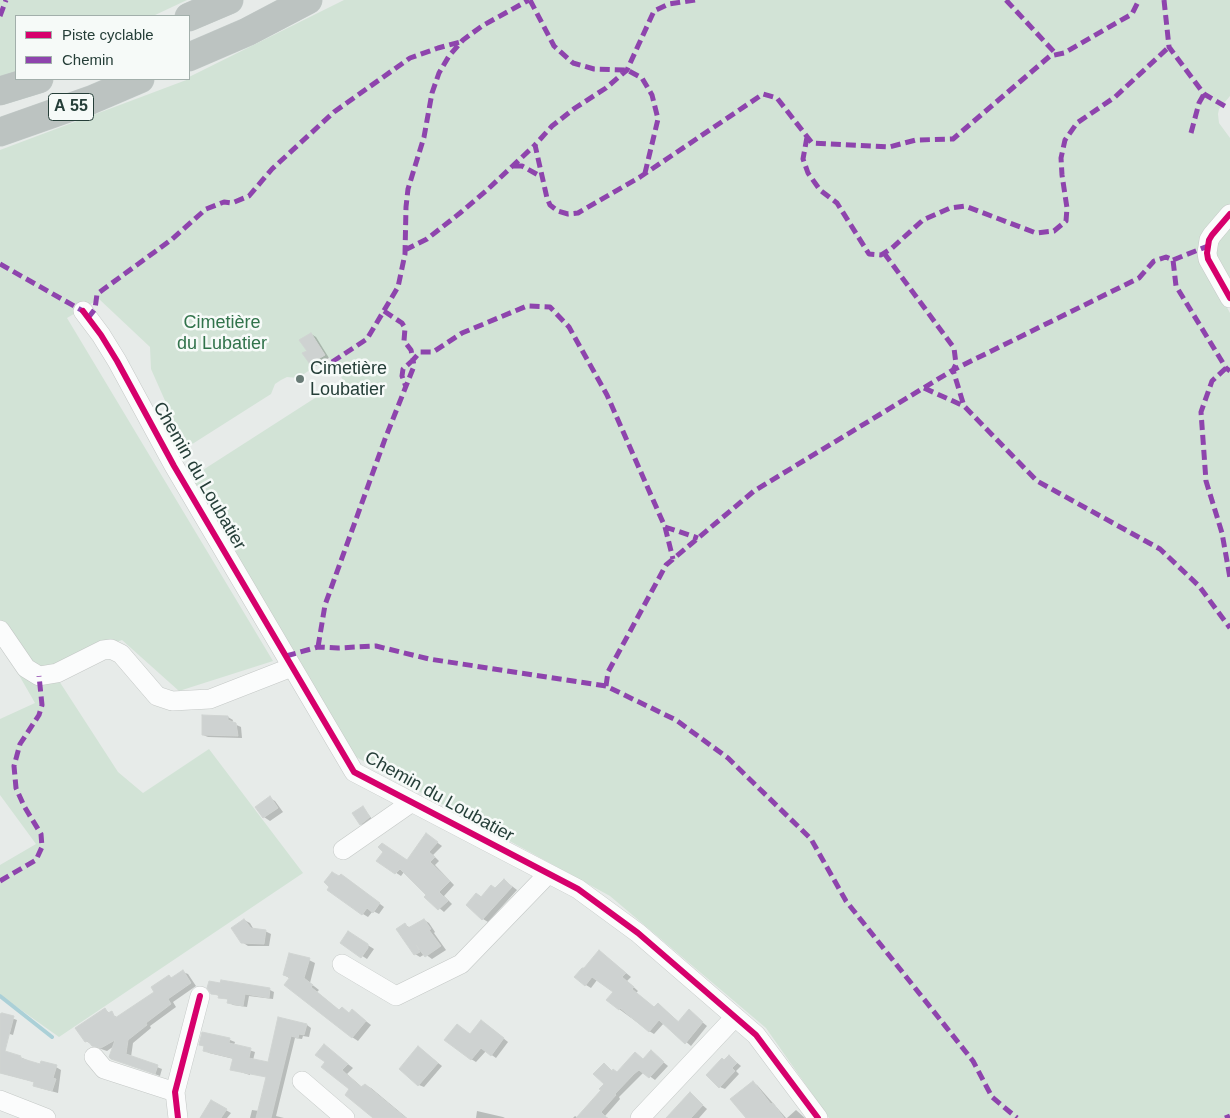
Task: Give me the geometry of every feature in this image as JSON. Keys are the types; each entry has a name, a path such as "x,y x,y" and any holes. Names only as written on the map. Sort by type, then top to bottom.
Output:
{"highway":[{"path":"190,17 229,0"},
{"path":"190,57 247,32 308,0"},
{"name":"A 55","path":"0,91 36,80"},
{"name":"A 55","path":"0,132 91,100 138,80"}],"street":[{"path":"1230,214 1209,240 1207,253 1208,259 1230,298"},
{"name":"Chemin du Loubatier","path":"83,311 112,352 174,466 354,772 578,889 638,933 734,1018 756,1035 818,1118"},
{"path":"0,630 26,668 39,676 57,673 103,650 111,649 122,654 157,696 172,701 210,699 292,667"},
{"path":"344,850 412,802"},
{"path":"342,964 396,996 461,964 548,874"},
{"path":"178,1118 175,1092 200,996"},
{"path":"647,1115 734,1018"},
{"path":"94,1057 104,1069 175,1092"},
{"path":"302,1081 345,1118"},
{"path":"0,1100 46,1118"}],"green space":[{"path":"0,0 187,0 155,15 15,15 15,74 0,78"},
{"name":"Cimetière du Lubatier","path":"344,0 1230,0 1230,96 1219,109 1218,114 1219,123 1230,138 1230,205 1201,259 1230,313 1230,1118 829,1118 766,1028 610,896 347,752 192,477 343,380 329,357 298,378 287,377 281,380 275,384 271,394 186,448 151,369 150,347 99,299 67,318 273,661 179,691 122,640 50,667 118,772 143,793 209,749 303,873 59,1037 0,995 0,865 36,844 0,795 0,719 35,703 0,642 0,150 190,80 190,77"},
{"path":"1230,225 1230,281 1214,256 1213,248"}],"building":[{"path":"311,333 325,355 310,364 302,353 307,351 299,340"},
{"path":"202,715 228,716 228,720 236,723 238,736 202,735"},
{"path":"270,796 278,808 263,818 255,807"},
{"path":"363,806 370,817 360,825 352,813"},
{"path":"426,833 438,842 429,852 435,857 430,862 450,881 439,892 448,901 438,910 400,869 395,874 376,861 383,852 378,847 382,843 407,860"},
{"path":"332,872 339,876 341,874 380,903 373,913 367,908 362,915 327,890 329,887 324,882"},
{"path":"504,879 512,887 482,920 466,905 476,893 481,897 491,885 495,888"},
{"path":"244,919 251,928 266,930 264,944 241,943 231,928"},
{"path":"424,919 431,929 429,930 441,946 425,957 416,945 420,952 414,955 396,929 405,923 408,928"},
{"path":"348,931 368,944 368,948 361,958 340,943"},
{"path":"599,950 626,973 622,977 634,987 632,989 654,1007 658,1003 678,1022 689,1009 703,1022 685,1044 659,1020 649,1032 620,1008 619,1010 606,1000 613,992 592,977 585,986 574,977"},
{"path":"289,953 310,958 304,978 313,985 311,987 339,1010 342,1007 349,1013 352,1009 366,1021 352,1038 284,985 290,977 283,975"},
{"path":"183,970 191,983 168,999 171,1004 128,1040 126,1054 158,1065 155,1074 111,1059 109,1057 115,1040 101,1048 92,1046 88,1041 85,1042 75,1028 105,1008 108,1013 112,1011 115,1018 154,992 151,987 169,975 171,978"},
{"path":"221,980 270,988 269,998 245,994 243,1006 227,1003 228,999 218,998 219,995 211,994 207,988 209,981 220,983"},
{"path":"0,1014 14,1016 5,1051 40,1064 41,1061 57,1065 53,1078 56,1079 52,1091 33,1086 34,1082 0,1073"},
{"path":"278,1017 307,1024 304,1035 299,1034 298,1038 291,1036 271,1118 256,1118 266,1077 230,1070 233,1058 203,1051 204,1046 199,1045 202,1032 230,1038 229,1043 251,1048 249,1058 268,1062"},
{"path":"481,1020 504,1038 491,1056 481,1048 471,1060 444,1040 457,1024 470,1034"},
{"path":"324,1044 348,1064 342,1070 361,1087 365,1084 406,1118 373,1118 345,1095 349,1089 321,1067 325,1062 315,1055"},
{"path":"418,1046 438,1063 418,1086 399,1069"},
{"path":"651,1050 664,1062 649,1078 639,1070 634,1074 601,1112 607,1118 576,1118 601,1090 599,1089 604,1084 593,1074 604,1063 612,1071 613,1069 617,1072 635,1052 643,1059"},
{"path":"729,1055 737,1063 732,1068 735,1071 719,1088 706,1075 722,1058 724,1060"},
{"path":"753,1081 784,1118 746,1118 730,1099"},
{"path":"690,1092 703,1105 691,1118 666,1118"},
{"path":"211,1100 227,1109 221,1118 200,1118"}],"waterway":[{"path":"0,996 52,1037"}],"marked path":[{"path":"0,16 6,0"},
{"path":"332,362 367,339 398,287 405,254 408,189 424,137 432,93 439,73 449,56 463,40 482,26 529,0"},
{"path":"530,0 554,46 573,63 594,69 627,70 642,78 652,95 658,119 645,173"},
{"path":"695,0 669,4 654,11 627,70 606,88 552,126 535,145 547,198 550,205 558,211 568,214 578,213 640,177 763,94 777,98 812,143 889,147 916,140 953,139 1050,56 1064,53 1132,14 1139,0"},
{"path":"1006,0 1057,55"},
{"path":"1164,0 1169,47 1204,94 1228,108"},
{"path":"88,318 95,309 97,294 171,240 206,209 224,202 232,203 249,196 272,169 334,112 410,58 460,42"},
{"path":"807,137 803,159 808,173 820,190 837,203 869,254 881,255 892,248 923,220 950,208 965,206 1036,233 1054,231 1066,221 1067,208 1061,158 1065,140 1077,123 1115,97 1169,47"},
{"path":"1191,133 1199,103 1204,94"},
{"path":"405,250 427,239 460,213 535,145"},
{"path":"514,166 522,166 542,177"},
{"path":"1173,260 1208,246"},
{"path":"884,253 954,348 956,364 953,370 964,406 1037,481 1160,549 1199,586 1230,628"},
{"path":"606,686 608,672 666,565 754,491 953,370 1139,278 1154,261 1166,257 1173,260 1176,286 1226,368 1230,371"},
{"path":"0,264 83,311"},
{"path":"318,647 325,605 385,439 414,366 413,360 420,352 433,352 462,333 527,306 550,307 569,327 607,395 665,527 673,559"},
{"path":"384,311 402,323 405,328 404,341 411,350 413,360 403,369 402,376 406,387"},
{"path":"1226,368 1212,381 1201,412 1206,481 1222,533 1230,578"},
{"path":"924,388 964,406"},
{"path":"665,527 698,538"},
{"path":"286,656 318,647 376,646 429,659 606,686 676,720 728,758 811,839 846,901 973,1061 992,1097 1017,1118"},
{"path":"0,881 36,860 42,847 41,834 24,806 16,788 14,766 20,744 39,715 42,705 39,676"},
{"path":"1225,1118 1230,1116"}],"cycle path":[{"path":"1230,214 1209,240 1207,253 1208,259 1230,298"},
{"path":"83,311 117,361 174,466 354,772 578,889 638,933 756,1035 818,1118"},
{"path":"178,1118 175,1092 200,996"}],"place":[{"name":"Cimetière Loubatier","path":"300,379"}]}
